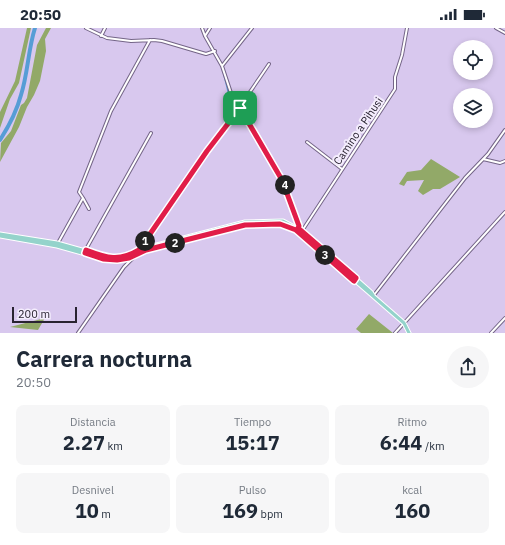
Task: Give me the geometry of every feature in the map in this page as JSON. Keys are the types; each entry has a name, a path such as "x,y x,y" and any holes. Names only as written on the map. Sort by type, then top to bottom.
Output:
{"main road":[{"path":"0,235 57,244 103,256 117,258 128,256 139,250 248,222 279,221 288,223 301,232 355,280 371,292 373,296 404,323 409,333"},
{"path":"85,251 103,259 117,260 129,258 146,250 245,225 280,224 297,229"}],"street":[{"path":"86,28 107,38 131,42 150,40 162,41 206,54 215,51"},
{"path":"101,36 105,28"},
{"path":"202,28 222,66 231,93 282,180 299,226 297,229"},
{"path":"205,36 210,28"},
{"path":"222,66 252,28"},
{"name":"Camino a Pihusi","path":"301,232 394,89 395,77 402,56 407,28"},
{"path":"496,28 505,33"},
{"path":"89,209 79,192 110,111 150,40"},
{"path":"78,333 124,267 137,254 207,151 240,108 269,64"},
{"path":"373,296 465,178 483,159 505,130"},
{"path":"85,251 151,133"},
{"path":"307,142 342,169"},
{"path":"483,159 500,162 505,161"},
{"path":"57,244 83,198"},
{"path":"395,333 505,212"},
{"path":"491,333 505,318"}],"green space":[{"path":"27,28 31,28 19,83 10,99 0,128 0,112 15,81"},
{"path":"46,28 51,28 45,39 46,51 40,81 19,127 0,162 1,143 11,131 21,105 27,98 37,45"},
{"path":"431,159 460,177 440,189 433,189 423,195 418,191 424,180 407,181 404,186 399,184 407,172 421,170"},
{"path":"369,314 393,333 361,333 356,329"},
{"path":"45,318 38,330 10,327"}],"waterway":[{"path":"0,140 7,129 19,101 35,28"},
{"path":"224,73 229,93 236,108"}],"route":[{"path":"240,108 282,180 299,226 298,228 356,278 354,281 296,230 290,226 275,223 249,224 146,250 129,258 117,260 103,259 85,253 86,250 103,256 117,258 128,256 139,250 207,151 232,116 240,108"}]}
